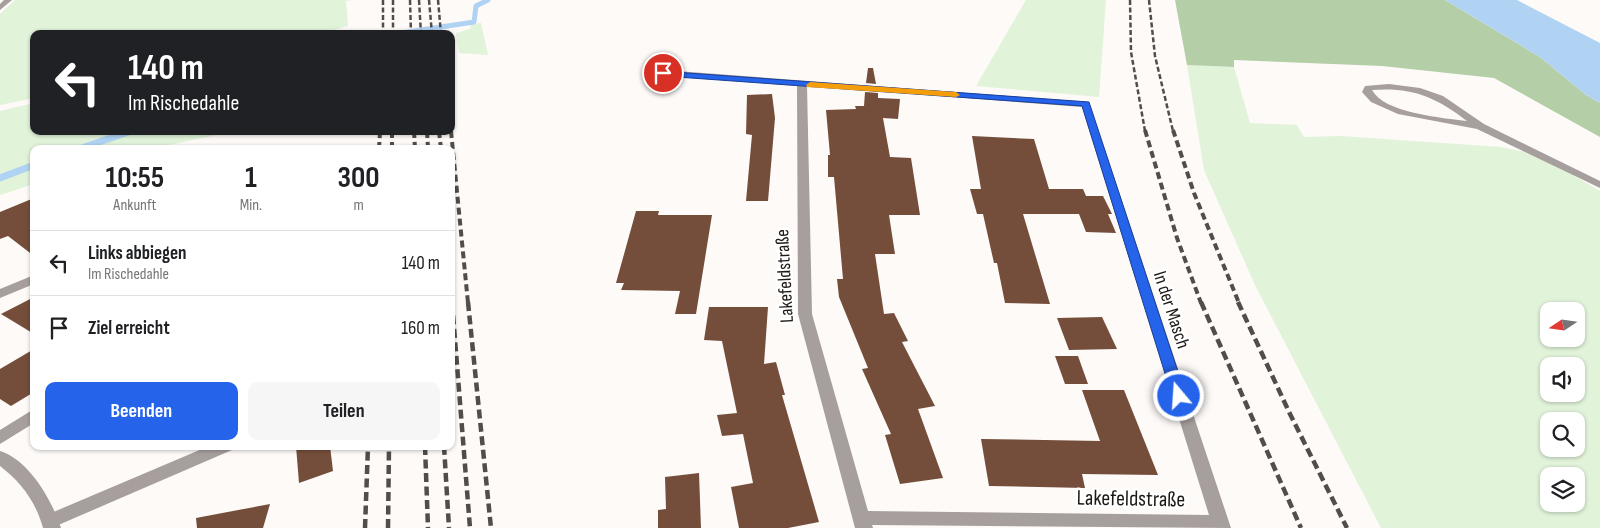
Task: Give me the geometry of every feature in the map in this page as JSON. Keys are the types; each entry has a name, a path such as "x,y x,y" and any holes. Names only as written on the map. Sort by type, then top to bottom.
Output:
{"street":[{"path":"0,8 8,0"},
{"path":"663,73 802,84"},
{"name":"In der Masch","path":"802,84 1086,104 1221,525"},
{"name":"Lakefeldstraße","path":"802,84 805,314 863,523 1221,525"},
{"path":"1480,126 1396,110 1378,104 1367,92 1368,88 1390,87 1419,91 1449,103 1480,126 1566,165 1600,185"},
{"path":"0,294 30,281"},
{"path":"0,438 30,418"},
{"path":"0,457 18,469 42,500 51,525 217,450"}],"green space":[{"path":"15,0 353,0 346,1 348,26 334,30 30,30 30,99 0,105 0,14"},
{"path":"1026,0 1106,0 1099,97 976,86"},
{"path":"1175,0 1445,0 1540,57 1586,95 1600,103 1600,137 1494,78 1382,66 1234,60 1234,67 1187,65"},
{"path":"481,23 488,55 459,53 456,33 470,29 471,24"},
{"path":"1187,65 1234,67 1250,123 1297,125 1304,137 1341,136 1501,147 1529,153 1561,168 1600,191 1600,528 1381,528 1255,285 1204,170"},
{"path":"30,104 30,135 217,135 168,145 30,145 30,185 0,195 0,111"}],"water":[{"path":"1445,0 1517,0 1600,43 1600,103 1586,95 1540,57"}],"building":[{"path":"868,68 873,68 876,84 866,83"},
{"path":"865,92 878,93 878,98 900,99 898,119 883,118 890,157 911,158 920,215 889,215 895,254 875,254 884,314 894,313 908,341 902,342 935,406 918,409 943,478 900,484 885,435 891,434 862,369 868,368 839,297 837,279 843,279 834,177 828,177 828,155 830,155 826,110 856,109 855,106 864,106"},
{"path":"772,94 775,118 768,201 746,201 752,135 746,134 747,95"},
{"path":"972,136 1034,139 1049,189 1083,189 1086,196 1103,196 1112,214 1108,214 1116,233 1086,232 1079,214 1023,214 1050,304 1005,303 997,263 994,263 983,214 977,214 970,189 981,189"},
{"path":"30,200 30,253 8,236 0,239 0,212"},
{"path":"636,211 659,211 658,215 712,215 696,314 675,314 680,291 621,290 624,283 616,283"},
{"path":"30,299 30,332 1,314"},
{"path":"709,307 768,307 764,364 776,362 785,395 782,395 819,522 788,528 739,528 731,487 753,483 743,434 722,436 717,415 737,413 722,341 704,340"},
{"path":"1102,317 1117,349 1069,350 1057,318"},
{"path":"30,351 30,394 11,406 0,399 0,369"},
{"path":"1055,356 1078,356 1088,384 1065,384"},
{"path":"1082,390 1124,390 1158,475 1082,474 1085,488 989,486 981,439 1100,441"},
{"path":"296,450 330,450 333,471 299,483"},
{"path":"699,473 701,528 658,528 658,510 666,509 665,477"},
{"path":"270,504 263,528 197,528 196,518"}],"waterway":[{"path":"421,30 474,22 476,6 488,0"},
{"path":"91,145 119,135"},
{"path":"0,178 30,167"}],"railway":[{"path":"383,0 383,30"},
{"path":"393,0 393,30"},
{"path":"410,0 411,30"},
{"path":"419,0 421,30"},
{"path":"429,0 432,30"},
{"path":"438,0 441,30"},
{"path":"1130,0 1131,52 1145,131"},
{"path":"1149,0 1155,56 1173,131"},
{"path":"1145,130 1177,238 1201,303"},
{"path":"1173,130 1194,193 1239,303"},
{"path":"379,145 380,135"},
{"path":"392,135 392,145"},
{"path":"414,135 415,145"},
{"path":"427,135 428,145"},
{"path":"439,135 441,145"},
{"path":"451,135 452,145"},
{"path":"455,171 468,303"},
{"path":"468,302 491,528"},
{"path":"1201,302 1301,528"},
{"path":"1238,302 1290,414 1347,528"},
{"path":"455,340 470,528"},
{"path":"365,528 368,450"},
{"path":"388,528 389,450"},
{"path":"425,450 428,528"},
{"path":"444,450 449,528"}],"slow traffic":[{"path":"810,85 956,95"}],"route":[{"path":"663,73 1086,104 1179,396"}]}
